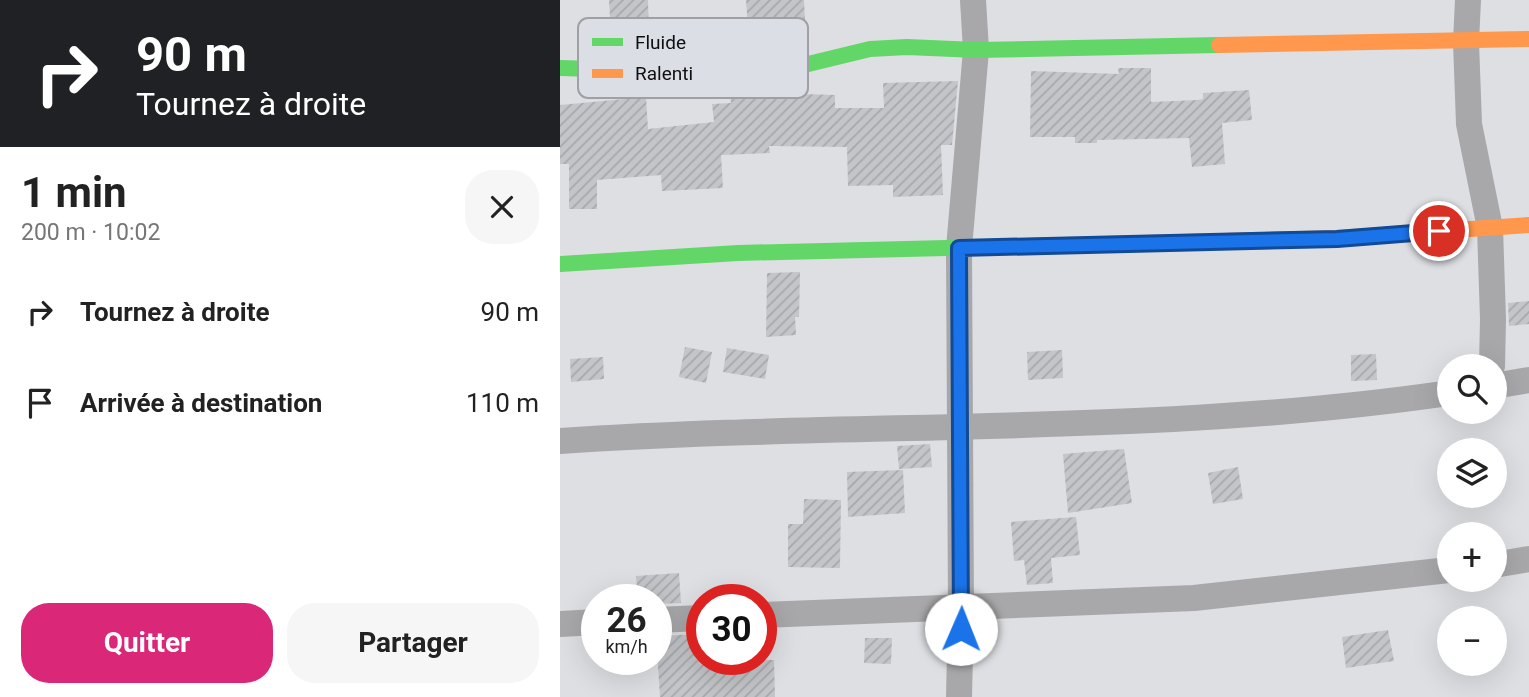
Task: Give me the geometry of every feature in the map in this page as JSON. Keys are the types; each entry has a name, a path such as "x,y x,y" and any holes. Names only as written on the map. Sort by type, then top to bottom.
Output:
{"street":[{"path":"959,697 959,248 976,50 973,0"},
{"path":"1468,0 1466,42 1469,124 1490,228 1492,354"},
{"path":"808,64 870,49 907,47 976,50 1529,39"},
{"path":"560,68 578,69"},
{"path":"560,264 738,253 1337,239 1529,225"},
{"path":"1507,384 1529,380"},
{"path":"560,441 669,434 1155,422 1373,404 1437,395"},
{"path":"1507,563 1529,559"},
{"path":"777,614 1194,598 1437,571"},
{"path":"560,624 581,623"}],"building":[{"path":"609,0 648,0 649,18 610,18"},
{"path":"746,0 804,0 805,18 747,18"},
{"path":"1118,68 1151,68 1151,102 1198,100 1203,99 1203,93 1249,90 1252,120 1222,123 1225,164 1192,167 1189,138 1075,143 1075,137 1030,137 1031,71 1119,74"},
{"path":"958,81 952,145 941,145 943,195 893,197 893,185 848,186 847,147 769,146 770,153 721,155 723,188 662,191 661,175 597,180 597,209 569,209 569,164 560,164 560,105 646,98 648,129 714,122 712,104 731,103 730,98 808,98 808,94 835,95 835,108 884,108 883,83"},
{"path":"800,272 799,317 795,317 796,335 766,337 767,273"},
{"path":"1529,301 1529,324 1509,326 1508,303"},
{"path":"685,347 712,352 706,383 679,377"},
{"path":"727,348 769,355 765,379 723,372"},
{"path":"1062,350 1063,378 1028,380 1027,352"},
{"path":"1376,354 1377,380 1351,381 1351,355"},
{"path":"603,357 604,379 571,382 570,359"},
{"path":"930,444 932,467 899,469 897,446"},
{"path":"1124,449 1132,503 1068,513 1063,454"},
{"path":"1238,467 1243,499 1213,504 1208,473"},
{"path":"903,470 905,513 848,517 847,472"},
{"path":"804,499 841,500 840,568 788,567 788,524 803,524"},
{"path":"1076,517 1080,555 1051,558 1053,583 1027,585 1024,560 1014,561 1011,522"},
{"path":"679,573 681,603 672,603 672,584 637,584 636,576"},
{"path":"1388,630 1394,661 1346,668 1342,637"},
{"path":"672,635 686,635 686,675 774,675 775,697 660,697 659,675 672,675"},
{"path":"865,638 892,638 891,664 864,663"}],"traffic: fast":[{"path":"808,64 870,49 907,47 976,50 1219,45"},
{"path":"560,68 578,69"},
{"path":"560,264 738,253 1026,246"}],"traffic: slow":[{"path":"1219,45 1529,39"},
{"path":"1026,246 1337,238 1529,225"}],"route":[{"path":"961,629 959,248 1337,239 1439,231"}]}
